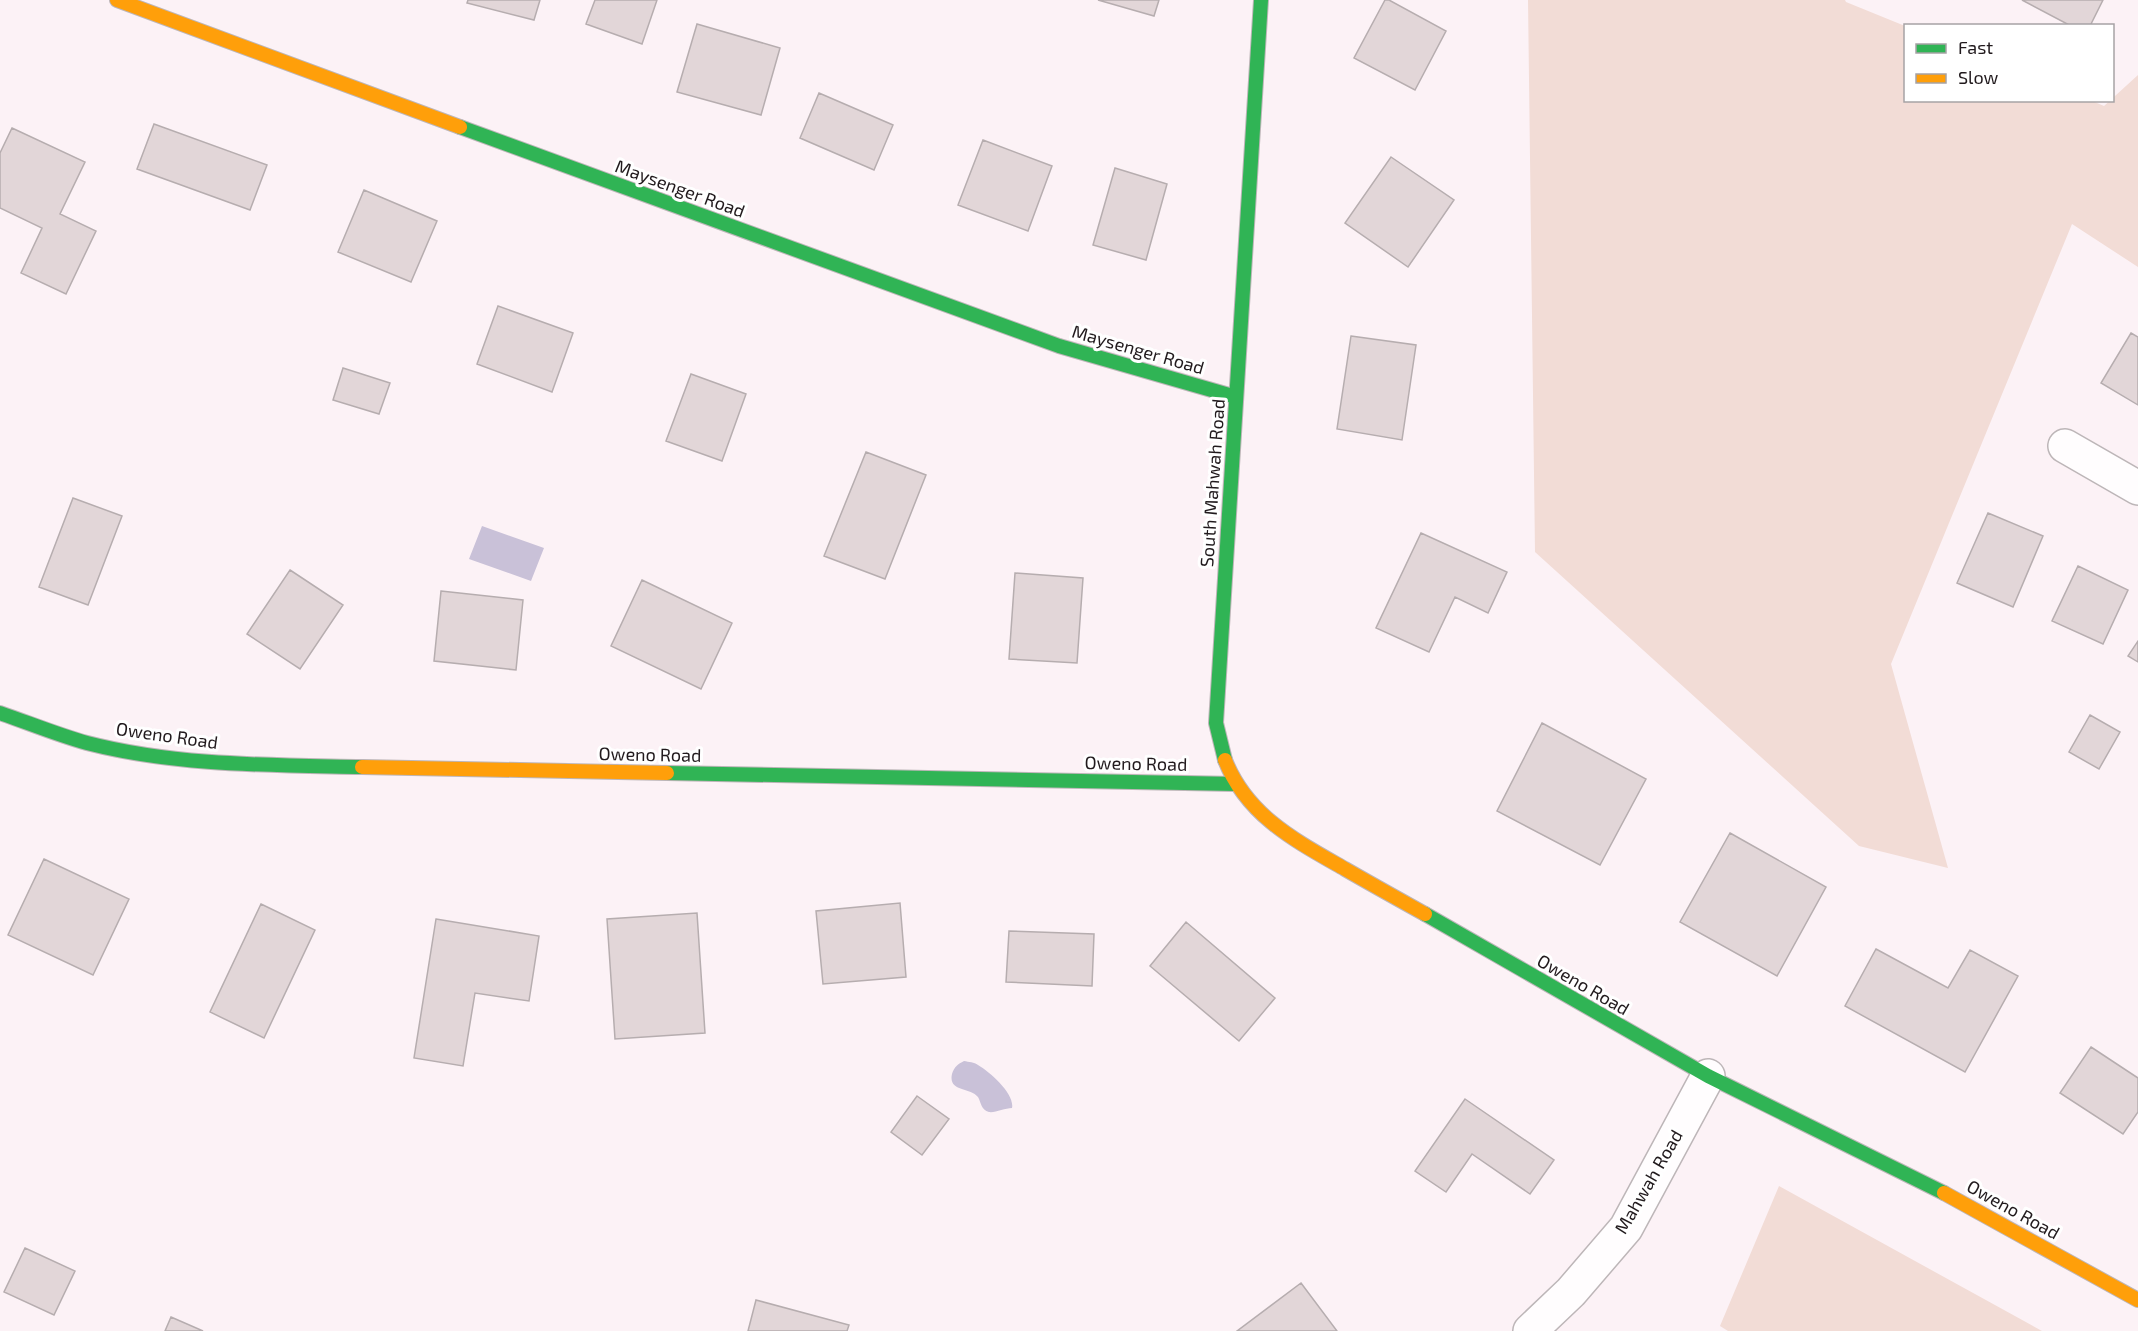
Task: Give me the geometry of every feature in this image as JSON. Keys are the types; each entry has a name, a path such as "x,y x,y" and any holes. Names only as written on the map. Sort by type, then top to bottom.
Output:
{"street":[{"name":"Maysenger Road","path":"117,0 806,255 1059,346 1236,397"},
{"name":"South Mahwah Road","path":"1236,784 1226,762 1216,723 1262,0"},
{"path":"2065,446 2138,488"},
{"name":"Oweno Road","path":"0,712 87,743 173,759 261,764 1236,784 1262,815 1289,837 1708,1076 1941,1191 2138,1300"},
{"name":"Mahwah Road","path":"1530,1331 1571,1292 1626,1228 1708,1076"}],"shaded area":[{"path":"1528,0 1845,0 1904,26 1904,102 2095,102 2104,106 2108,102 2114,102 2114,97 2138,75 2138,267 2072,224 1891,664 1948,868 1859,846 1535,552"},
{"path":"482,526 544,548 531,581 469,559"},
{"path":"964,1061 976,1064 995,1078 1010,1096 1012,1108 986,1111 978,1097 956,1087 953,1084 952,1074 956,1066"},
{"path":"1779,1186 2042,1331 1728,1331 1720,1326"}],"building":[{"path":"468,0 540,0 534,20 467,3"},
{"path":"595,0 657,0 642,44 586,24"},
{"path":"1098,0 1159,0 1154,16"},
{"path":"1385,0 1389,0 1446,31 1415,90 1354,58"},
{"path":"2022,0 2103,0 2091,24 2067,24"},
{"path":"697,24 780,48 761,115 677,92"},
{"path":"819,93 893,125 874,170 800,138"},
{"path":"154,124 267,165 250,210 137,169"},
{"path":"12,128 85,162 60,214 96,231 66,294 21,273 42,228 0,208 0,153"},
{"path":"983,140 1052,166 1028,231 958,205"},
{"path":"1391,157 1454,200 1408,267 1345,223"},
{"path":"1115,168 1167,184 1146,260 1093,245"},
{"path":"364,190 437,221 411,282 338,252"},
{"path":"498,306 573,333 552,392 477,364"},
{"path":"2131,333 2138,337 2138,405 2101,383"},
{"path":"1351,336 1416,345 1402,440 1337,429"},
{"path":"343,368 390,383 379,414 333,400"},
{"path":"691,374 746,394 722,461 666,441"},
{"path":"866,452 926,475 885,579 824,556"},
{"path":"73,498 122,516 88,605 39,587"},
{"path":"1988,513 2043,536 2013,607 1957,583"},
{"path":"1421,533 1507,572 1488,613 1455,597 1429,652 1376,628"},
{"path":"2078,566 2128,590 2103,644 2052,621"},
{"path":"290,570 343,605 300,669 247,634"},
{"path":"1015,573 1083,578 1077,663 1009,659"},
{"path":"642,580 732,623 701,689 611,646"},
{"path":"441,591 523,600 516,670 434,661"},
{"path":"2138,641 2138,662 2128,656"},
{"path":"2090,715 2120,732 2099,769 2069,752"},
{"path":"1542,723 1646,779 1600,865 1497,811"},
{"path":"1730,833 1826,887 1777,976 1680,922"},
{"path":"44,859 129,899 93,975 8,935"},
{"path":"900,903 906,977 823,984 816,911"},
{"path":"261,904 315,930 264,1038 210,1012"},
{"path":"697,913 705,1033 615,1039 607,919"},
{"path":"436,919 539,936 529,1001 475,993 463,1066 414,1058"},
{"path":"1186,922 1275,998 1239,1041 1150,966"},
{"path":"1009,931 1094,934 1092,986 1006,982"},
{"path":"1876,949 1948,988 1970,950 2018,976 1965,1072 1845,1006"},
{"path":"2091,1047 2138,1078 2138,1112 2123,1134 2060,1093"},
{"path":"917,1096 949,1119 922,1155 891,1132"},
{"path":"1465,1099 1554,1160 1530,1194 1472,1154 1446,1192 1415,1171"},
{"path":"25,1248 75,1271 54,1315 4,1292"},
{"path":"1301,1283 1337,1331 1237,1331"},
{"path":"756,1300 849,1325 847,1331 748,1331"},
{"path":"171,1317 203,1331 165,1331"}],"traffic: fast":[{"path":"1225,760 1216,723 1261,0"},
{"path":"460,127 1059,346 1236,397"},
{"path":"0,713 54,733 121,751 223,763 362,767"},
{"path":"667,773 1236,784"},
{"path":"1425,914 1708,1076 1944,1193"}],"traffic: slow":[{"path":"117,0 460,127"},
{"path":"1225,760 1234,780 1246,797 1275,825 1309,848 1425,914"},
{"path":"362,767 667,773"},
{"path":"1944,1193 2138,1300"}]}
